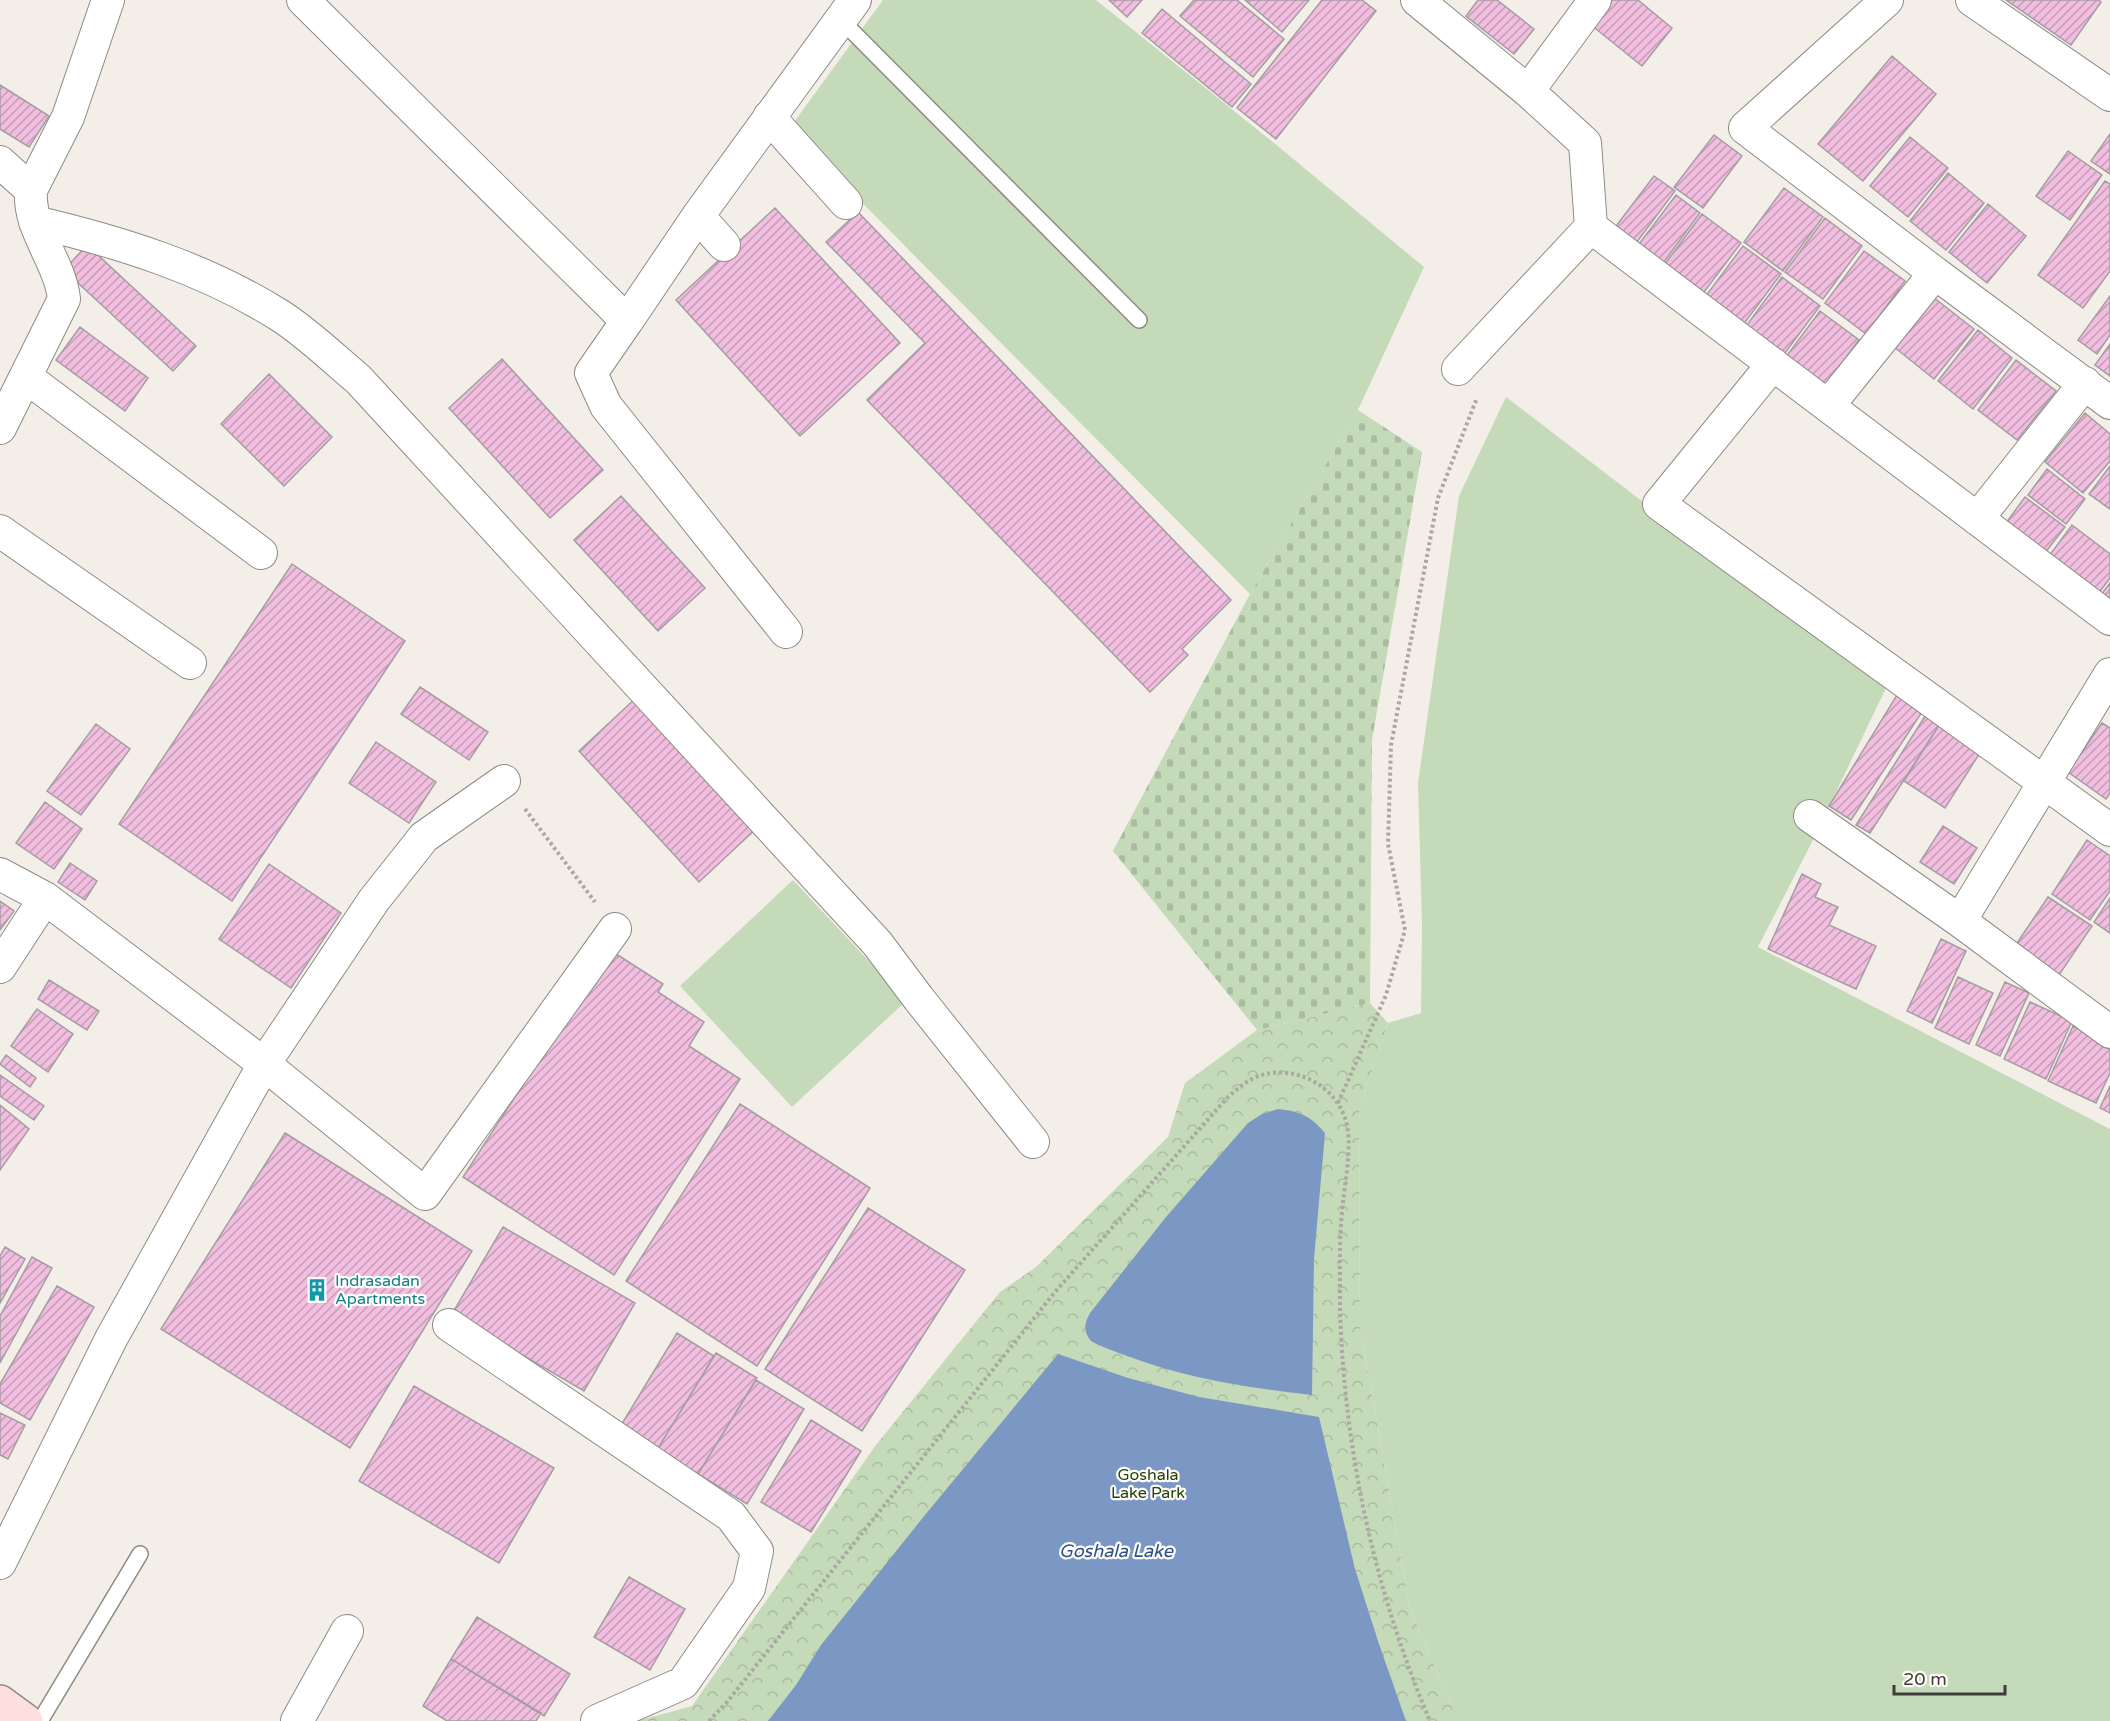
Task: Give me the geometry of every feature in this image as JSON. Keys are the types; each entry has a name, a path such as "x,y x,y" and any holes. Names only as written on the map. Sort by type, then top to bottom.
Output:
{"street":[{"path":"0,428 64,299 60,280 34,222 30,201 31,190 68,117 108,0"},
{"path":"303,0 627,321"},
{"path":"1417,0 1528,91 1585,143 1591,227 1458,369"},
{"path":"1528,91 1595,0"},
{"path":"1887,0 1745,128 2110,403"},
{"path":"1972,0 2110,94"},
{"path":"786,632 606,406 591,373 698,216 848,10"},
{"path":"769,117 846,203"},
{"path":"0,162 31,190"},
{"path":"698,216 724,245"},
{"path":"34,222 141,251 221,282 281,316 358,379 877,943 1033,1142"},
{"path":"1591,227 2110,619"},
{"path":"1828,406 1935,273"},
{"path":"1773,364 1659,504 2110,830"},
{"path":"26,377 261,554"},
{"path":"1977,519 2085,383"},
{"path":"0,531 190,663"},
{"path":"1960,921 2110,674"},
{"path":"0,1563 111,1339 264,1064 374,900 424,837 504,781"},
{"path":"1810,816 2109,1028"},
{"path":"0,874 45,898 264,1064 425,1194 615,929"},
{"path":"0,967 45,898"},
{"path":"449,1325 731,1516 757,1551 748,1588 683,1683 597,1721"},
{"path":"297,1721 347,1631"},
{"path":"0,1702 26,1721"}],"lane":[{"path":"848,10 1139,320"},
{"path":"40,1721 140,1554"}],"path":[{"path":"1338,1103 1386,995 1405,930 1388,844 1391,745 1438,498 1484,379 1458,369"},
{"path":"504,781 615,929"},
{"path":"709,1721 727,1702 1055,1292 1227,1098 1241,1085 1257,1076 1276,1072 1294,1074 1312,1080 1338,1103 1345,1118 1348,1136 1341,1215 1341,1340 1346,1403 1356,1475 1371,1546 1391,1617 1430,1721"}],"green space":[{"path":"883,0 1096,0 1424,267 1358,410 1250,594 789,129"},
{"path":"1506,397 1886,688 1814,838 1758,947 2110,1129 2110,1721 1458,1721 1410,1609 1360,1326 1359,1110 1388,1023 1421,1013 1422,925 1418,783 1459,496"},
{"path":"1358,410 1422,452 1372,740 1370,1003 1257,1030 1113,851 1250,594"},
{"path":"793,880 906,1001 792,1107 680,986"},
{"name":"Goshala Lake Park","path":"1370,1003 1388,1023 1359,1110 1360,1326 1410,1609 1458,1721 637,1721 692,1706 876,1445 1000,1292 1036,1267 1168,1137 1185,1083 1257,1030"}],"water":[{"path":"1278,1109 1304,1115 1315,1122 1325,1133 1314,1259 1312,1395 1242,1386 1197,1377 1152,1365 1091,1341 1085,1327 1090,1313 1166,1217 1248,1123 1262,1114"},
{"name":"Goshala Lake","path":"1058,1354 1128,1378 1199,1397 1319,1417 1355,1569 1406,1721 768,1721 796,1685 821,1645"}],"building":[{"path":"1109,0 1142,0 1127,17"},
{"path":"1194,0 1237,0 1284,39 1253,77 1180,16"},
{"path":"1245,0 1309,0 1282,32"},
{"path":"1322,0 1362,0 1376,11 1276,139 1237,108"},
{"path":"1478,0 1497,0 1534,29 1514,54 1466,16"},
{"path":"1611,0 1638,0 1672,28 1642,66 1591,25"},
{"path":"2006,0 2099,0 2101,2 2071,45"},
{"path":"1162,9 1251,84 1232,107 1142,33"},
{"path":"1892,56 1936,94 1863,181 1818,144"},
{"path":"0,85 49,116 29,147 0,129"},
{"path":"2110,134 2110,174 2091,161"},
{"path":"1714,135 1742,156 1703,208 1674,187"},
{"path":"1910,137 1948,168 1908,217 1870,186"},
{"path":"2068,151 2102,175 2070,220 2036,196"},
{"path":"1948,173 1984,203 1946,250 1910,221"},
{"path":"1654,176 1675,191 1634,246 1613,230"},
{"path":"2105,181 2110,184 2110,271 2083,308 2038,275"},
{"path":"1784,188 1823,217 1783,271 1744,242"},
{"path":"1676,195 1700,213 1661,266 1636,248"},
{"path":"1988,204 2026,236 1987,283 1949,252"},
{"path":"775,208 900,343 800,436 676,300"},
{"path":"858,212 1231,600 1182,649 1188,655 1150,692 867,400 925,343 826,242"},
{"path":"1702,214 1741,243 1701,296 1662,268"},
{"path":"1825,218 1862,246 1823,299 1785,272"},
{"path":"87,245 196,346 173,371 64,270"},
{"path":"1743,246 1781,274 1743,325 1705,297"},
{"path":"1864,251 1905,281 1866,334 1825,303"},
{"path":"1782,277 1820,306 1782,357 1744,329"},
{"path":"2110,296 2110,335 2097,354 2078,340"},
{"path":"1933,297 1974,329 1934,379 1894,347"},
{"path":"1820,311 1859,340 1824,387 1785,358"},
{"path":"80,327 148,378 125,411 56,360"},
{"path":"1978,330 2012,358 1973,409 1938,381"},
{"path":"2110,344 2110,376 2095,365"},
{"path":"502,359 603,470 550,518 449,408"},
{"path":"2016,360 2056,391 2017,440 1978,410"},
{"path":"269,374 332,437 284,486 221,424"},
{"path":"2085,413 2110,434 2110,461 2083,493 2045,462"},
{"path":"2110,466 2110,509 2089,494"},
{"path":"2047,469 2085,499 2066,524 2028,495"},
{"path":"621,496 705,588 658,631 574,540"},
{"path":"2025,497 2065,527 2045,553 2006,523"},
{"path":"2072,525 2110,554 2110,578 2098,594 2049,556"},
{"path":"292,564 405,641 232,901 119,824"},
{"path":"2110,583 2110,603 2100,596"},
{"path":"420,687 488,732 469,760 401,714"},
{"path":"1897,695 1922,712 1851,820 1829,806"},
{"path":"638,696 758,827 699,882 579,751"},
{"path":"1927,713 1941,722 1870,833 1856,825"},
{"path":"1941,722 1983,748 1945,808 1904,781"},
{"path":"2102,723 2110,728 2110,793 2106,799 2068,772"},
{"path":"96,724 130,749 81,815 47,791"},
{"path":"376,742 436,782 409,823 349,783"},
{"path":"45,802 82,829 54,869 16,843"},
{"path":"1943,826 1977,848 1954,884 1920,862"},
{"path":"2087,840 2110,856 2110,891 2090,920 2052,894"},
{"path":"70,863 97,881 85,900 58,882"},
{"path":"269,864 341,913 291,988 219,939"},
{"path":"1802,874 1821,884 1815,897 1838,907 1829,925 1876,946 1856,989 1768,949"},
{"path":"2048,897 2092,926 2059,975 2015,946"},
{"path":"2110,898 2110,933 2094,922"},
{"path":"0,901 14,911 0,930"},
{"path":"1941,939 1966,951 1932,1023 1907,1011"},
{"path":"610,950 663,984 658,992 704,1022 689,1046 740,1079 614,1275 463,1177"},
{"path":"1958,977 1993,993 1969,1044 1935,1028"},
{"path":"49,980 99,1011 87,1030 38,999"},
{"path":"2005,982 2029,993 2000,1056 1976,1045"},
{"path":"2030,1002 2072,1021 2046,1079 2004,1059"},
{"path":"37,1009 73,1034 48,1072 11,1046"},
{"path":"2073,1026 2110,1044 2110,1073 2096,1103 2048,1081"},
{"path":"6,1055 36,1078 30,1087 0,1064"},
{"path":"0,1075 44,1106 34,1120 0,1096"},
{"path":"2110,1086 2110,1113 2100,1108"},
{"path":"740,1104 870,1188 757,1366 626,1281"},
{"path":"0,1105 29,1129 0,1170"},
{"name":"Indrasadan Apartments","path":"285,1133 472,1251 350,1448 161,1329"},
{"path":"868,1208 965,1270 862,1431 765,1369"},
{"path":"503,1227 635,1303 584,1391 452,1314"},
{"path":"5,1247 25,1259 0,1303 0,1256"},
{"path":"32,1257 52,1268 0,1363 0,1316"},
{"path":"57,1286 94,1307 30,1420 0,1403 0,1384"},
{"path":"677,1333 714,1356 657,1450 620,1427"},
{"path":"716,1353 757,1378 698,1474 657,1450"},
{"path":"756,1380 804,1409 747,1504 698,1474"},
{"path":"414,1386 554,1468 499,1563 359,1481"},
{"path":"0,1413 25,1425 8,1459 0,1455"},
{"path":"811,1420 861,1451 811,1532 761,1502"},
{"path":"629,1577 685,1609 650,1670 594,1637"},
{"path":"477,1617 570,1674 544,1716 451,1659"},
{"path":"451,1659 541,1713 536,1721 447,1721 423,1706"}],"place":[{"name":"Indrasadan Apartments","path":"317,1290"}]}
